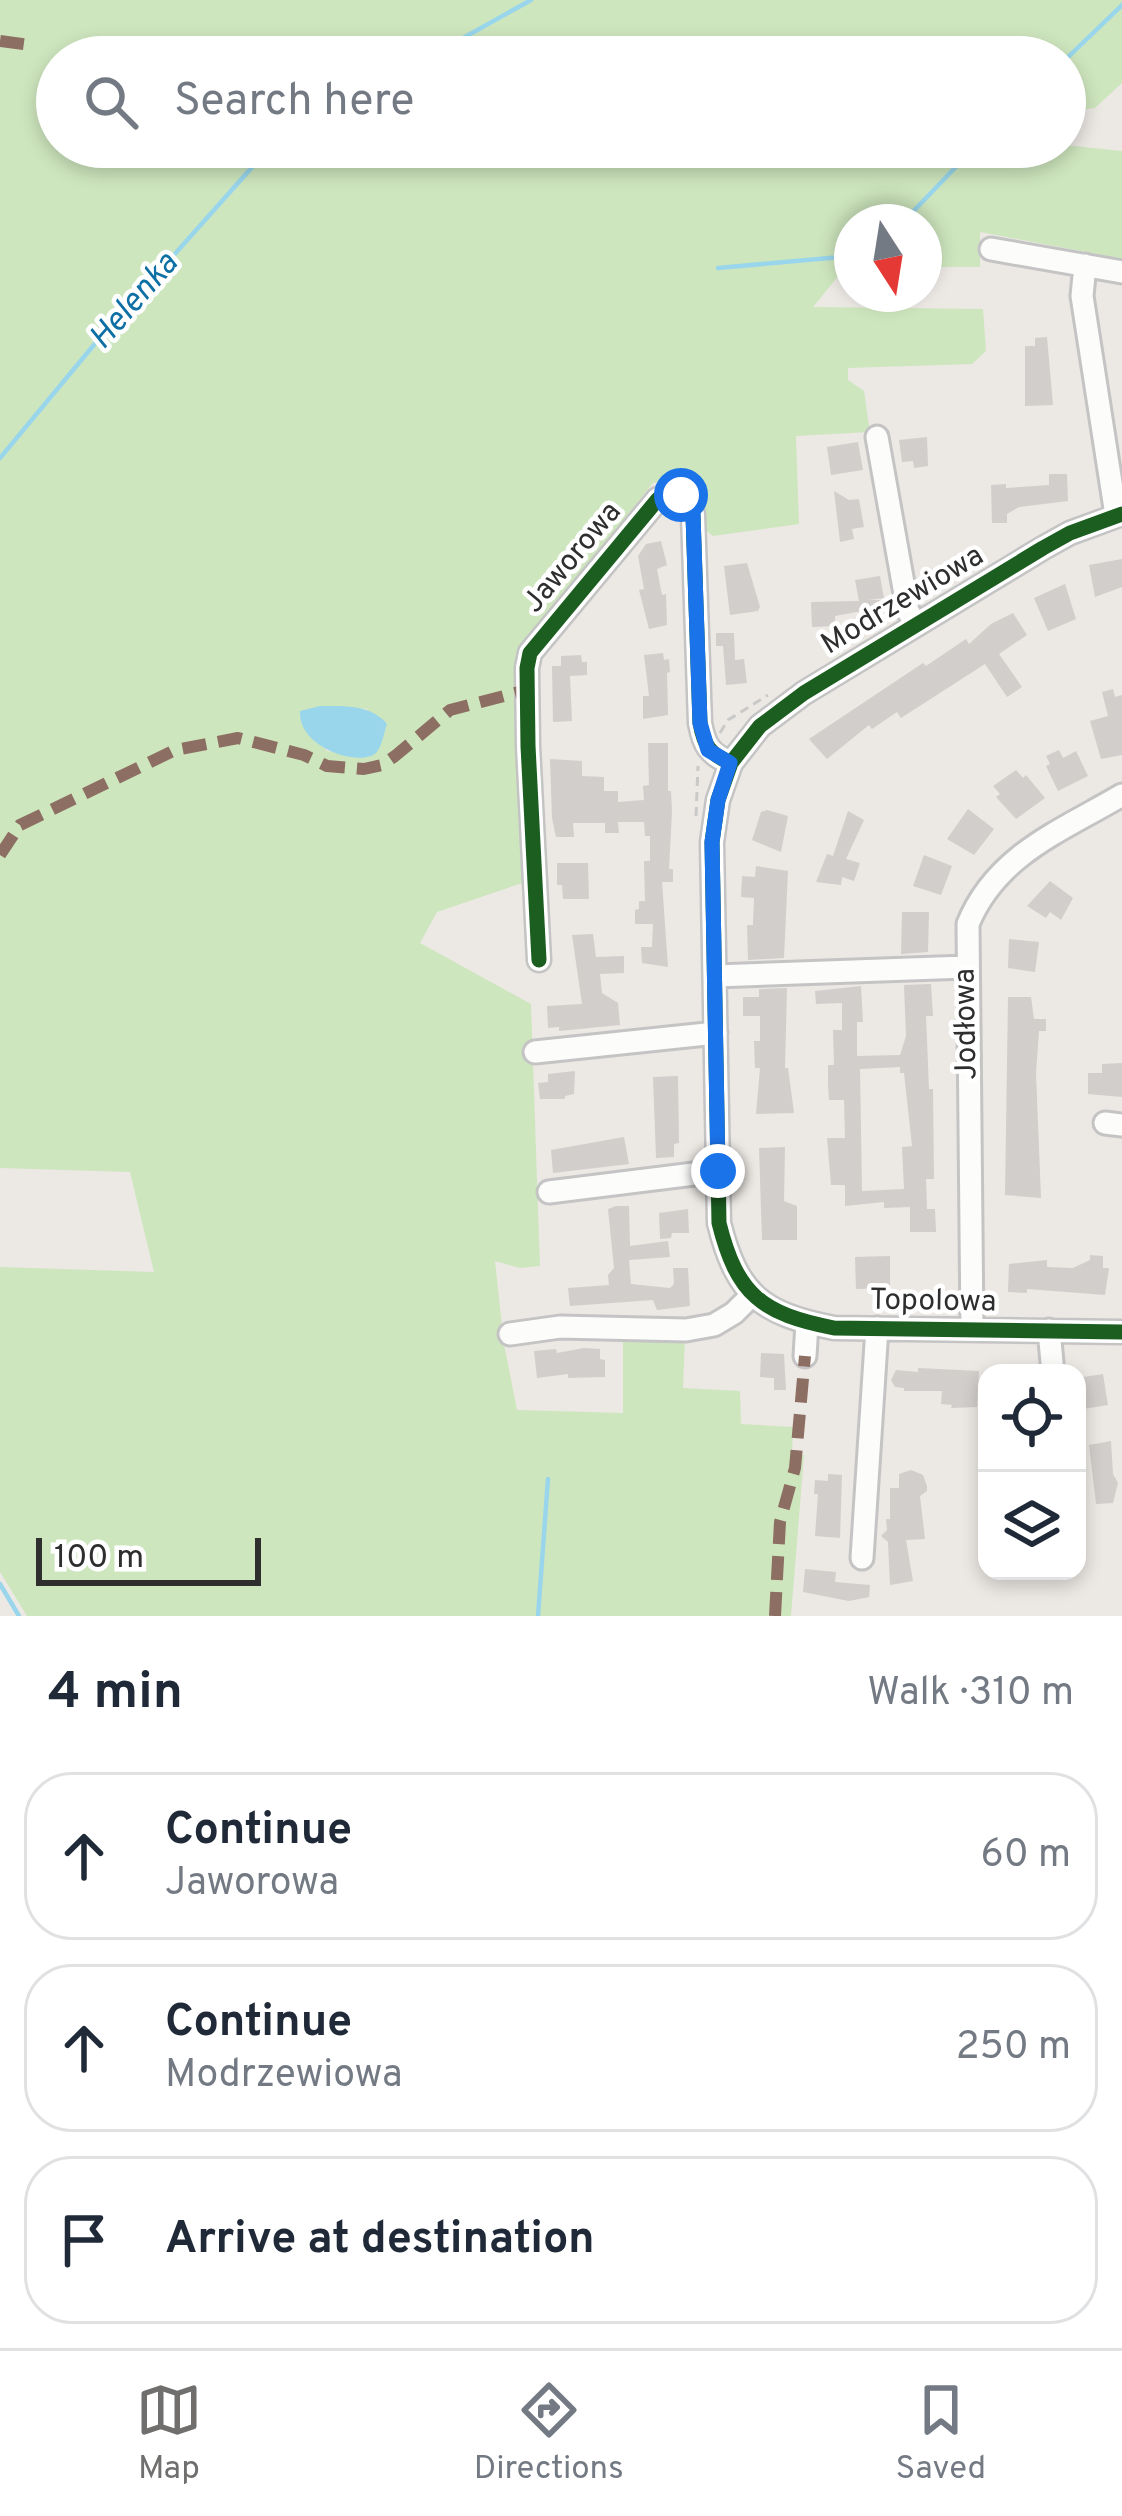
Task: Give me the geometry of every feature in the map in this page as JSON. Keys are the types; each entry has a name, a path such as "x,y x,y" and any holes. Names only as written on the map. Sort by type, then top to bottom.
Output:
{"street":[{"path":"991,249 1122,272"},
{"name":"Modrzewiowa","path":"751,1296 725,1248 719,1223 712,842 718,800 730,763 760,726 804,693 1057,540 1119,514 1082,296 1085,265"},
{"name":"Modrzewiowa","path":"877,437 908,611 916,625"},
{"name":"Jaworowa","path":"539,960 526,668 530,652 658,499 671,494 681,495 693,515 704,744 730,763"},
{"name":"Jodłowa","path":"972,1329 968,924 978,900 1018,856 1122,795"},
{"path":"715,976 966,967"},
{"path":"535,1052 716,1033"},
{"path":"549,1192 718,1171"},
{"path":"510,1334 560,1327 686,1330 714,1325 751,1296"},
{"name":"Topolowa","path":"751,1296 807,1323 1122,1332"},
{"path":"805,1356 807,1323"},
{"name":"Topolowa","path":"862,1558 877,1328"},
{"path":"1049,1330 1051,1364"}],"green space":[{"path":"0,0 1122,0 1122,83 1095,108 1086,109 1086,36 36,36 36,168 1086,168 1086,147 1122,151 1122,259 980,232 980,267 942,267 942,204 834,204 834,281 813,307 834,307 834,312 983,309 986,351 972,364 848,368 848,380 864,391 870,432 796,436 799,524 713,536 704,529 700,498 678,484 653,483 517,655 528,881 437,912 420,943 531,1004 540,1266 520,1268 495,1261 517,1410 623,1413 623,1337 685,1337 683,1388 740,1391 741,1424 793,1427 792,1455 804,1455 791,1616 27,1616 0,1572 0,1267 154,1272 130,1172 0,1168","holes":["320,706 367,709 370,757 327,751 300,712"]}],"water":[{"path":"320,706 356,708 380,717 387,724 376,753 358,758 319,745 302,724 300,711"}],"building":[{"path":"1047,337 1053,405 1025,406 1025,346 1035,346 1035,338"},
{"path":"927,437 928,466 914,468 913,461 902,462 899,440"},
{"path":"858,442 863,470 831,475 827,447"},
{"path":"1049,474 1067,474 1068,501 1019,507 1007,514 1007,523 992,523 991,485 1049,485"},
{"path":"834,491 849,500 859,499 864,527 852,529 854,539 840,542"},
{"path":"661,541 667,565 657,569 662,595 666,594 667,625 649,629 639,590 644,589 638,556 646,544"},
{"path":"1122,559 1122,587 1095,597 1089,565"},
{"path":"747,563 760,607 730,615 724,566"},
{"path":"880,576 884,598 868,600 883,600 883,607 835,616 835,626 812,627 811,602 859,601 855,580"},
{"path":"1065,584 1076,619 1048,631 1034,598"},
{"path":"1013,613 1027,635 999,654 1022,687 1007,697 985,664 901,718 897,712 872,729 869,725 827,759 809,739 923,663 926,666 966,639 969,644 991,624"},
{"path":"716,633 734,633 735,660 744,659 747,683 726,685 723,646 716,646"},
{"path":"663,653 664,660 669,659 668,715 643,719 643,696 649,696 644,655"},
{"path":"581,655 582,662 587,662 587,675 570,676 572,721 553,722 552,666 561,666 561,656"},
{"path":"1113,689 1115,697 1122,695 1122,755 1101,759 1090,721 1108,716 1102,692"},
{"path":"648,743 668,743 673,882 662,882 668,967 642,963 641,947 652,947 653,924 635,924 635,910 639,901 645,901 644,861 650,861 650,836 645,836 644,822 618,822 619,833 605,833 605,823 573,823 574,837 556,837 552,818 550,759 582,761 582,776 604,777 604,791 618,791 618,802 644,800 643,786 649,785"},
{"path":"1059,750 1063,758 1076,751 1088,776 1058,791 1046,756"},
{"path":"1016,770 1045,798 1016,819 996,797 1000,794 993,786"},
{"path":"968,809 994,829 974,855 947,839"},
{"path":"848,811 864,820 846,859 860,863 854,881 842,877 841,885 816,882 827,854 833,856"},
{"path":"761,812 788,816 781,852 752,840"},
{"path":"924,855 952,866 941,895 913,886"},
{"path":"557,863 588,863 589,899 563,899 562,885 557,885"},
{"path":"756,866 788,871 784,958 748,960 747,925 753,925 754,898 741,897 742,876 755,877"},
{"path":"1050,881 1073,898 1061,920 1050,912 1046,918 1027,906"},
{"path":"902,912 929,912 928,952 901,954"},
{"path":"593,934 596,957 624,956 624,973 600,974 602,993 618,1003 620,1025 548,1028 547,1006 582,1004 572,935"},
{"path":"1009,939 1039,942 1035,972 1008,968"},
{"path":"931,984 933,1016 926,1016 934,1179 926,1179 927,1209 935,1209 936,1232 910,1232 910,1207 884,1208 884,1202 845,1206 845,1185 831,1185 827,1138 845,1138 844,1100 829,1100 828,1084 828,1065 834,1065 833,1030 842,1030 842,1003 816,1004 815,991 861,986 863,1022 857,1022 857,1056 900,1055 906,1036 904,985","holes":["900,1067 904,1073 912,1146 902,1147 904,1189 862,1191 860,1069"]},
{"path":"787,988 785,1068 794,1113 756,1114 760,1068 755,1068 754,1041 760,1041 760,1016 743,1016 743,997 759,997 759,989"},
{"path":"1008,997 1031,997 1034,1019 1046,1019 1046,1031 1039,1031 1036,1073 1041,1198 1005,1195"},
{"path":"1122,1063 1122,1097 1088,1094 1088,1073 1102,1073 1102,1064"},
{"path":"575,1071 574,1094 565,1099 540,1099 538,1083 548,1082 548,1074"},
{"path":"678,1076 679,1143 674,1144 674,1157 656,1158 653,1077"},
{"path":"624,1137 629,1164 553,1173 551,1150"},
{"path":"785,1147 784,1201 797,1206 797,1240 762,1240 759,1148"},
{"path":"629,1206 630,1246 668,1241 670,1257 629,1260 631,1284 670,1288 673,1268 688,1268 690,1306 657,1310 653,1300 570,1306 568,1288 609,1285 608,1275 614,1268 608,1209"},
{"path":"688,1209 689,1233 660,1239 659,1213"},
{"path":"1090,1255 1103,1256 1103,1268 1109,1268 1105,1295 1008,1292 1009,1264 1047,1260 1047,1267 1073,1268 1090,1260"},
{"path":"890,1256 890,1288 856,1289 855,1257"},
{"path":"600,1349 605,1377 537,1378 534,1351"},
{"path":"761,1353 784,1354 786,1390 774,1390 774,1378 760,1377"},
{"path":"918,1368 978,1371 977,1407 951,1408 941,1404 942,1391 904,1391 891,1380 896,1370 918,1372"},
{"path":"1103,1374 1108,1405 1086,1409 1086,1377"},
{"path":"1111,1441 1118,1483 1113,1503 1096,1504 1089,1445"},
{"path":"911,1470 923,1475 927,1486 920,1496 925,1539 906,1540 913,1581 890,1585 888,1542 881,1536 890,1519 890,1488 899,1488 899,1474"},
{"path":"828,1474 842,1475 840,1538 815,1536 815,1480 828,1481"},
{"path":"805,1569 836,1572 835,1582 870,1585 869,1597 849,1601 803,1592"}],"waterway":[{"name":"Helenka","path":"467,36 531,0"},
{"path":"1086,40 1122,5"},
{"name":"Helenka","path":"0,458 251,168"},
{"path":"920,204 955,168"},
{"path":"718,268 834,258"},
{"path":"538,1616 548,1479"},
{"name":"Helenka","path":"0,1584 19,1616"}],"marked path":[{"path":"0,41 30,45"},
{"path":"0,855 20,825 175,750 238,738 327,766 364,769 382,765 450,710 527,690"},
{"path":"775,1616 780,1522 795,1468 805,1356"}],"cycle path":[{"path":"539,960 528,746 530,653 658,499 681,495 690,504 700,723 709,748 731,763"},
{"path":"1122,514 1043,548 804,693 760,726 731,763 718,800 712,842 719,1223 744,1284 771,1308 834,1328 1122,1332"}],"route":[{"path":"681,495 693,515 700,723 708,750 730,763 712,842 718,1171"}]}
